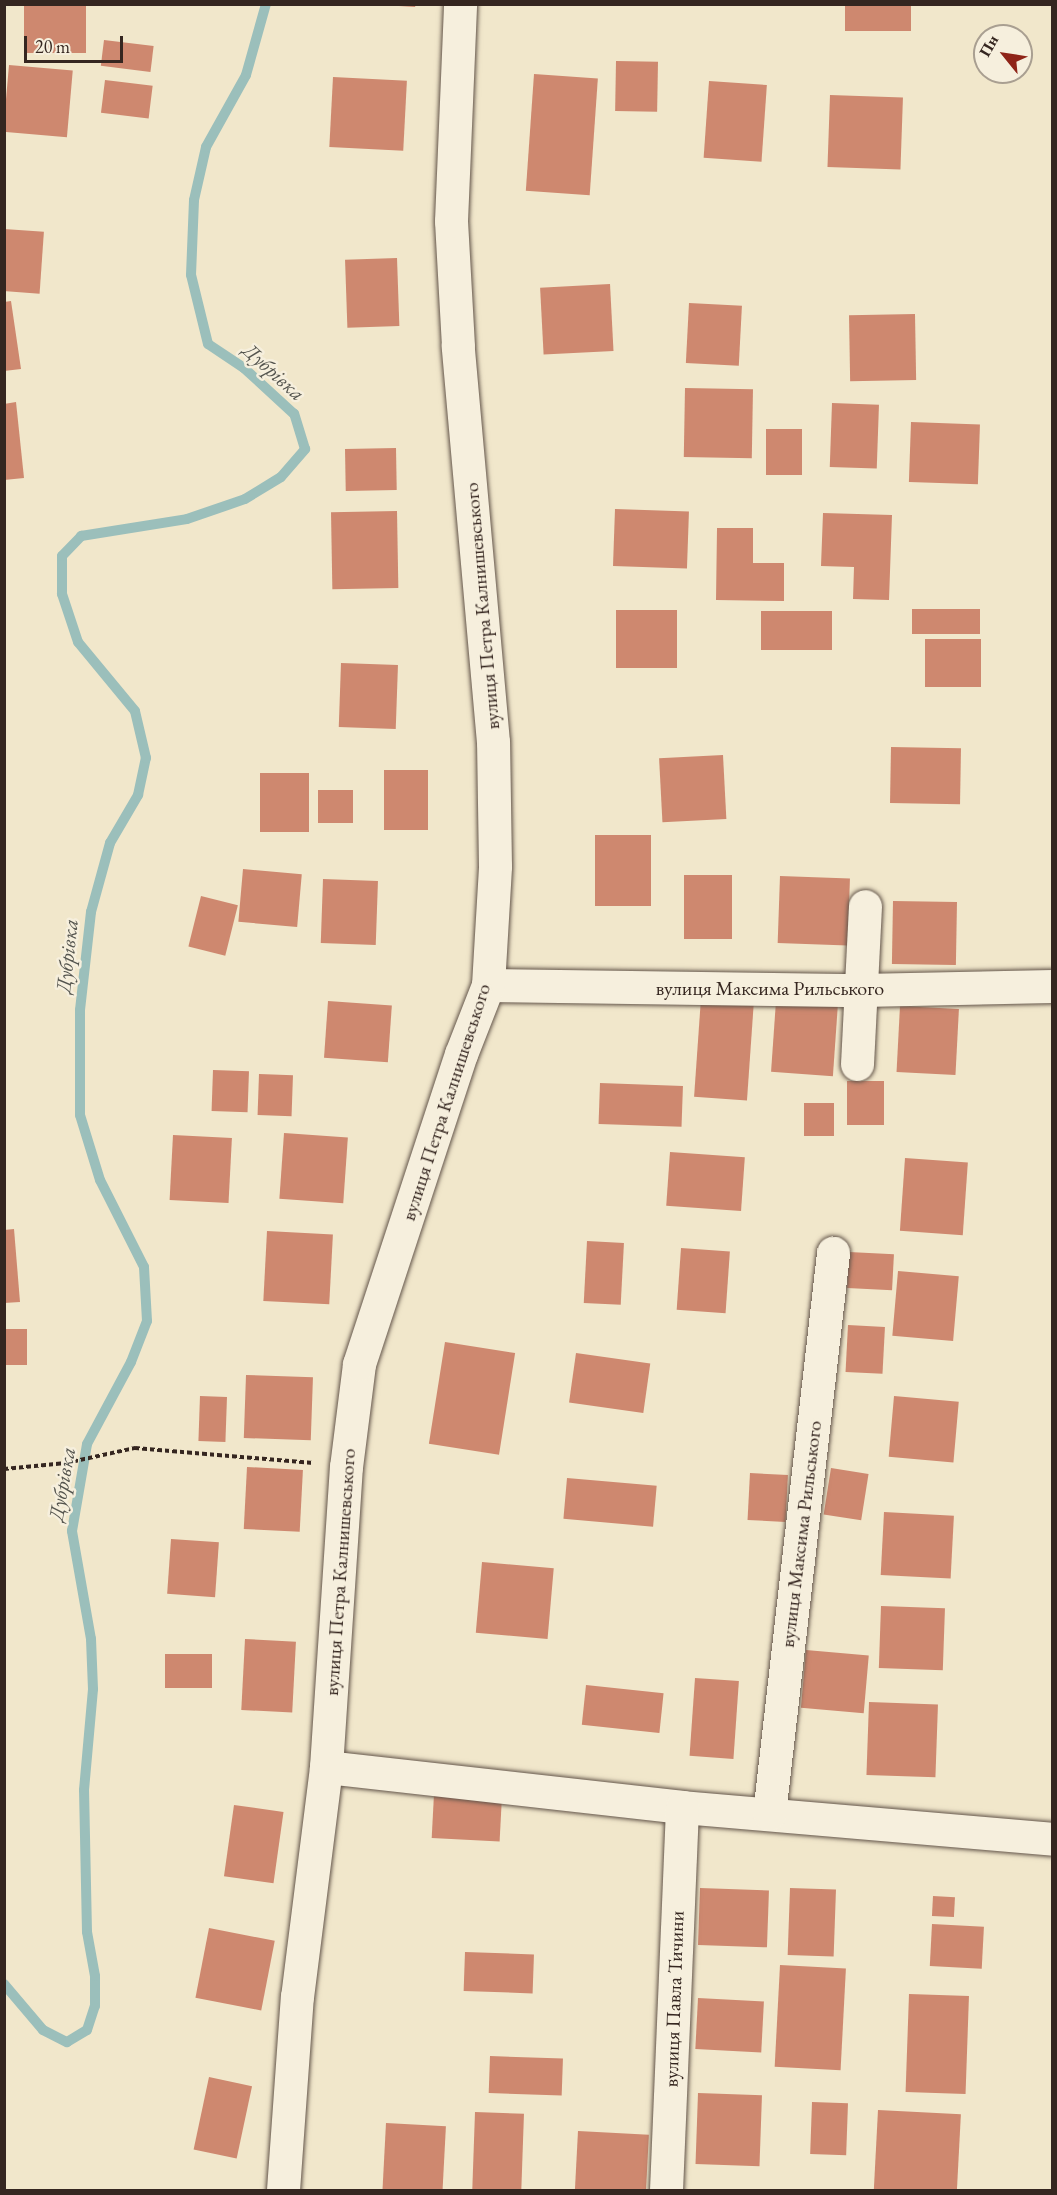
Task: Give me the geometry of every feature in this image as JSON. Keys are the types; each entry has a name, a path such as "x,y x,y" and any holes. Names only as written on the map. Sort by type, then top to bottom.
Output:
{"street":[{"name":"вулиця Петра Калнишевського","path":"283,2190 297,1996 326,1767 346,1467 359,1364 461,1054 488,985 495,866 494,742 458,346 451,221 460,4"},
{"path":"857,1064 865,906"},
{"name":"вулиця Максима Рильського","path":"488,985 861,990 1053,986"},
{"name":"вулиця Максима Рильського","path":"769,1814 833,1253"},
{"path":"326,1767 682,1807 1053,1839"},
{"name":"вулиця Павла Тичини","path":"666,2190 682,1807"}],"path":[{"path":"4,1469 66,1463 135,1448 156,1448 346,1467"}],"building":[{"path":"24,4 86,4 86,53 24,53"},
{"path":"399,4 416,4 415,7 399,6"},
{"path":"845,4 911,4 911,31 845,31"},
{"path":"104,40 154,46 150,72 101,66"},
{"path":"616,61 658,62 657,112 615,111"},
{"path":"9,65 73,71 67,137 4,132"},
{"path":"534,74 598,78 590,195 526,191"},
{"path":"333,77 407,81 403,151 329,147"},
{"path":"105,80 153,86 149,119 101,113"},
{"path":"709,81 767,85 761,162 704,158"},
{"path":"830,95 903,98 900,170 827,167"},
{"path":"4,229 44,232 40,294 4,291"},
{"path":"397,258 399,326 347,328 345,260"},
{"path":"610,284 614,351 544,355 540,288"},
{"path":"11,301 21,369 4,371 4,302"},
{"path":"689,303 742,306 739,366 686,363"},
{"path":"915,314 916,380 850,381 849,315"},
{"path":"685,388 753,389 752,458 684,457"},
{"path":"16,402 24,478 4,480 4,404"},
{"path":"832,403 879,405 877,469 830,467"},
{"path":"911,422 980,424 978,484 909,482"},
{"path":"766,429 802,429 802,475 766,475"},
{"path":"396,448 397,490 346,491 345,449"},
{"path":"615,509 689,512 687,569 613,566"},
{"path":"397,511 398,588 332,589 331,512"},
{"path":"823,513 892,515 889,600 853,599 854,567 821,566"},
{"path":"717,528 753,528 753,563 784,563 784,601 716,600"},
{"path":"912,609 980,609 980,634 912,634"},
{"path":"616,610 677,610 677,668 616,668"},
{"path":"761,611 832,611 832,650 761,650"},
{"path":"925,639 981,639 981,687 925,687"},
{"path":"341,663 398,665 396,729 339,727"},
{"path":"891,747 961,748 960,804 890,803"},
{"path":"723,755 726,819 662,822 659,758"},
{"path":"384,770 428,770 428,830 384,830"},
{"path":"260,773 309,773 309,832 260,832"},
{"path":"318,790 353,790 353,823 318,823"},
{"path":"595,835 651,835 651,906 595,906"},
{"path":"243,869 302,874 297,927 238,922"},
{"path":"684,875 732,875 732,939 684,939"},
{"path":"780,876 850,878 848,945 778,943"},
{"path":"323,879 378,881 376,945 321,943"},
{"path":"201,896 238,905 225,956 188,946"},
{"path":"893,901 957,902 956,965 892,964"},
{"path":"701,998 754,1002 747,1100 694,1097"},
{"path":"328,1001 392,1005 388,1062 324,1058"},
{"path":"776,1001 838,1005 833,1076 771,1072"},
{"path":"900,1006 959,1009 955,1075 897,1072"},
{"path":"213,1070 249,1071 248,1112 212,1111"},
{"path":"259,1074 293,1075 292,1116 258,1115"},
{"path":"847,1081 884,1081 884,1125 847,1125"},
{"path":"600,1083 683,1086 682,1127 599,1124"},
{"path":"804,1103 834,1103 834,1136 804,1136"},
{"path":"284,1133 348,1137 343,1203 279,1199"},
{"path":"173,1135 232,1138 229,1203 170,1200"},
{"path":"670,1152 745,1157 741,1211 666,1206"},
{"path":"905,1158 968,1162 963,1235 900,1231"},
{"path":"14,1229 20,1302 4,1303 4,1230"},
{"path":"267,1231 333,1234 329,1304 263,1301"},
{"path":"587,1241 624,1243 621,1305 584,1303"},
{"path":"681,1248 730,1251 726,1313 677,1310"},
{"path":"849,1252 894,1254 892,1290 847,1288"},
{"path":"898,1271 959,1276 953,1341 892,1336"},
{"path":"848,1325 885,1327 882,1374 846,1372"},
{"path":"4,1329 27,1329 27,1365 4,1365"},
{"path":"445,1342 515,1353 499,1455 429,1444"},
{"path":"576,1353 650,1363 643,1413 569,1403"},
{"path":"246,1375 313,1377 311,1440 244,1438"},
{"path":"200,1396 227,1397 225,1442 198,1441"},
{"path":"894,1396 959,1402 953,1462 889,1457"},
{"path":"247,1467 303,1470 300,1532 244,1529"},
{"path":"831,1468 869,1474 861,1520 824,1514"},
{"path":"750,1473 788,1475 785,1522 748,1520"},
{"path":"567,1478 657,1486 653,1527 563,1519"},
{"path":"884,1512 954,1516 951,1579 881,1575"},
{"path":"171,1539 219,1542 215,1597 167,1594"},
{"path":"482,1562 554,1568 548,1639 476,1633"},
{"path":"881,1606 945,1608 943,1670 879,1668"},
{"path":"245,1639 296,1642 292,1713 241,1710"},
{"path":"806,1650 869,1655 864,1713 801,1708"},
{"path":"165,1654 212,1654 212,1688 165,1688"},
{"path":"695,1678 739,1681 733,1759 690,1756"},
{"path":"586,1685 664,1693 659,1733 582,1725"},
{"path":"869,1702 938,1704 935,1777 866,1775"},
{"path":"434,1794 502,1798 500,1841 432,1838"},
{"path":"234,1805 284,1812 273,1883 224,1876"},
{"path":"700,1888 769,1890 767,1947 698,1945"},
{"path":"790,1888 836,1890 834,1957 788,1955"},
{"path":"933,1896 955,1897 954,1917 932,1916"},
{"path":"932,1924 984,1927 982,1969 930,1966"},
{"path":"209,1928 275,1941 261,2010 195,1998"},
{"path":"465,1952 534,1954 533,1993 464,1991"},
{"path":"780,1965 846,1968 841,2070 775,2067"},
{"path":"909,1994 969,1996 966,2094 906,2092"},
{"path":"698,1998 764,2001 761,2052 695,2049"},
{"path":"490,2056 563,2059 562,2096 489,2093"},
{"path":"209,2077 252,2086 237,2159 194,2149"},
{"path":"698,2093 762,2095 759,2166 696,2164"},
{"path":"812,2102 848,2103 846,2155 810,2154"},
{"path":"878,2110 961,2114 957,2190 874,2190"},
{"path":"475,2112 524,2114 521,2190 472,2190"},
{"path":"386,2123 446,2126 443,2190 382,2190"},
{"path":"578,2131 649,2135 646,2190 575,2190"}],"waterway":[{"name":"Дубрівка","path":"4,1984 43,2030 67,2042 87,2030 95,2006 95,1976 87,1932 84,1790 93,1689 91,1639 72,1531 87,1444 131,1362 147,1321 144,1267 100,1180 80,1115 80,1010 91,912 110,843 138,795 146,758 135,711 78,642 62,594 62,556 81,536 187,519 245,499 281,477 305,449 294,414 244,368 208,344 191,275 194,200 206,147 246,75 266,4"}]}
